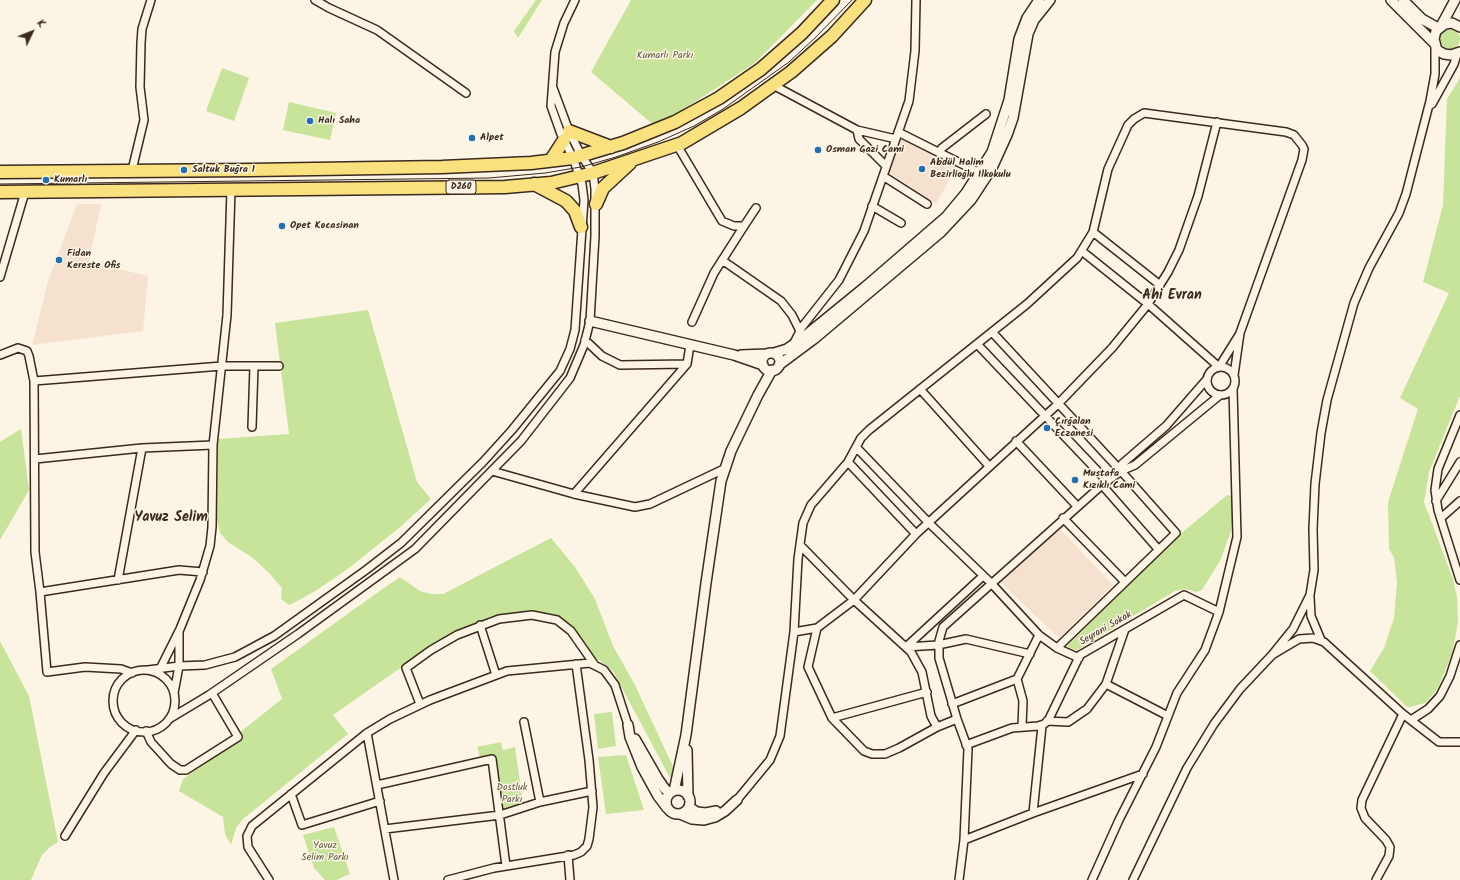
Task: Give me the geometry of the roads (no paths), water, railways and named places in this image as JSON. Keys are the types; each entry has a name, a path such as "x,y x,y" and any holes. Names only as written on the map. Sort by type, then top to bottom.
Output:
{"highway":[{"name":"D260","path":"0,172 426,167 551,160 577,156 612,147 675,122 719,98 761,69 802,33 833,0"},
{"name":"D260","path":"0,192 505,187 534,184 594,173 677,145 742,108 792,72 832,36 865,0"},
{"path":"551,160 567,136 612,147"},
{"path":"596,204 603,188 633,160"},
{"path":"534,184 566,201 575,211 581,227"}],"street":[{"path":"132,170 144,120 140,88 141,43 142,29 151,0"},
{"path":"315,0 377,30 466,93"},
{"path":"132,672 120,682 115,692 114,703 116,713 122,722 136,730 146,731 157,729 169,719 212,693 298,634 415,549 533,426 566,384 577,365 590,322 596,204 594,173 577,156 550,106 553,87 553,62 564,23 575,0"},
{"path":"793,345 800,331 846,268 864,231 909,101 915,51 916,0"},
{"path":"763,365 763,359 770,354 793,345 830,316 937,225 956,206 980,173 992,161 1009,100 1016,53 1023,28 1040,0"},
{"path":"577,317 590,322 734,355 763,365 767,369 776,368 814,340 949,225 971,200 1013,118 1028,34 1034,20 1050,0"},
{"path":"1391,0 1444,54 1451,56 1459,53"},
{"path":"1404,0 1422,19 1440,27 1452,24 1460,27"},
{"path":"1321,640 1312,616 1310,595 1314,570 1313,529 1315,484 1321,432 1354,303 1404,202 1428,111 1435,74 1434,35 1440,27 1454,0"},
{"path":"1428,111 1459,53"},
{"path":"773,85 857,130 897,135 939,152 980,173"},
{"path":"0,355 18,348 26,351 30,356 34,381 35,552 47,672 85,668 121,669 132,672 148,670 159,671 179,666 215,663 235,657 255,647 288,626 401,543 512,430 556,376 570,349 577,317 581,227 584,200 577,156 567,136 553,87"},
{"path":"420,704 406,668 443,642 480,625 515,616 532,615 551,617 567,626 594,664 604,670 615,685 628,725 630,737 642,768 658,796 667,808 673,813 692,819 710,818 725,812 766,765 779,743 794,632 800,545 804,522 811,505 848,462 856,446 869,430 1042,291 1083,252 1093,232 1108,169 1128,125 1134,119 1148,112 1290,133 1300,141 1304,149 1302,160 1240,333 1234,375"},
{"path":"939,152 942,148 986,114"},
{"path":"794,632 817,628 854,600 916,534 1044,415 1058,404 1096,366 1148,304 1174,262 1190,221 1205,172 1217,122"},
{"path":"857,130 859,138 886,166"},
{"path":"677,145 718,217 730,225 744,226"},
{"path":"883,176 927,204"},
{"path":"159,671 180,629 203,572 211,537 214,446 227,315 231,190"},
{"path":"0,277 25,192"},
{"path":"872,206 900,223"},
{"path":"692,322 714,273 756,208"},
{"path":"1093,232 1160,285"},
{"path":"1083,252 1148,304 1219,367 1228,368 1236,380 1233,389 1237,537 1219,612 1204,650 1177,693 1156,747 1119,820 1092,880"},
{"path":"722,260 781,301 792,315 800,331"},
{"path":"992,332 1121,471 1176,533 1057,648"},
{"path":"1121,471 1122,464 1166,426 1207,379 1211,371 1219,367 1240,333"},
{"path":"585,340 602,356 620,365 687,364"},
{"path":"977,344 1044,415 1104,483 1158,549"},
{"path":"574,494 687,364 690,345"},
{"path":"667,808 666,800 672,792 686,735 717,508 726,468 731,451 744,422 780,360 770,354 734,355"},
{"path":"34,381 222,366 279,366"},
{"path":"252,427 254,366"},
{"path":"1207,379 1212,392 1220,395"},
{"path":"920,389 989,466"},
{"path":"959,880 964,840 968,749 952,704 939,658 938,645 943,627 1063,518 1104,483 1121,471 1135,465 1220,395 1230,392 1233,389"},
{"path":"1460,415 1438,470 1435,483 1436,501 1460,580"},
{"path":"1016,441 1077,506"},
{"path":"35,459 142,448 214,446"},
{"path":"856,446 929,523 991,583 1039,635 1057,648 1079,658"},
{"path":"118,580 142,448"},
{"path":"848,462 916,534"},
{"path":"1436,501 1460,462"},
{"path":"492,470 574,494 626,506 640,506 650,504 726,468"},
{"path":"1441,518 1460,501"},
{"path":"1063,518 1125,582"},
{"path":"800,545 854,600 906,647 919,665 927,692 931,716 937,727"},
{"path":"40,592 179,570 203,572"},
{"path":"906,647 983,576"},
{"name":"Seyrani Sokak","path":"1044,723 1080,655 1184,595 1219,612"},
{"path":"1133,880 1187,768 1208,733 1237,693 1272,655 1293,629 1310,595"},
{"path":"480,625 496,675"},
{"path":"817,628 808,667 832,718 860,748 868,753 876,755 892,751 937,727 957,719"},
{"path":"169,719 175,704 174,694 179,666 180,629"},
{"path":"966,745 1012,728 1044,723 1068,722 1076,718 1087,709 1106,684 1125,629"},
{"path":"952,704 1017,678 1039,635"},
{"path":"1272,655 1299,639 1309,637 1321,640 1342,657 1404,714 1439,742 1460,742"},
{"path":"906,647 938,645 966,639 1030,654"},
{"path":"1411,720 1428,709 1443,690 1454,667 1460,645"},
{"path":"268,880 248,847 247,836 252,826 367,733 420,704 507,671 576,664 594,664"},
{"path":"448,880 506,866 568,856 581,852 588,842 593,807 590,760 576,664"},
{"path":"159,671 174,694"},
{"path":"1017,678 1023,701 1022,726"},
{"path":"1106,684 1168,716"},
{"path":"832,718 927,692"},
{"path":"146,731 151,742 171,764 180,770 186,770 238,737 212,693"},
{"path":"1376,880 1389,856 1390,847 1386,840 1365,818 1362,811 1362,800 1404,714"},
{"path":"524,722 540,802"},
{"path":"1033,813 1044,723"},
{"path":"628,725 665,789 672,792 682,791 688,796"},
{"path":"65,836 104,773 136,730"},
{"path":"367,733 394,880"},
{"path":"686,735 689,807"},
{"path":"376,785 492,759 506,866"},
{"path":"964,840 1033,813 1143,774"},
{"path":"385,829 500,815 540,802 592,791"},
{"path":"291,794 302,825 380,802"},
{"path":"689,807 697,812 714,812 737,800"},
{"path":"680,814 689,807"},
{"path":"568,856 570,880"}],"tram line":[{"path":"0,184 489,178 545,173 581,167 616,157 658,142 694,126 723,109 789,62 852,0"}],"place":[{"name":"Halı Saha","path":"310,121"},
{"name":"Alpet","path":"472,138"},
{"name":"Osman Gazi Cami","path":"818,150"},
{"name":"Abdül Halim Bezirlioğlu Ilkokulu","path":"922,169"},
{"name":"Saltuk Buğra 1","path":"184,170"},
{"name":"Kumarlı","path":"46,180"},
{"name":"Opet Kocasinan","path":"282,226"},
{"name":"Fidan Kereste Ofis","path":"59,260"},
{"name":"Çırğalan Eczanesi","path":"1047,428"},
{"name":"Mustafa Kızıklı Cami","path":"1075,480"}],"district":[{"name":"Ahi Evran","path":"1172,297"},
{"name":"Yavuz Selim","path":"171,519"}],"park label":[{"name":"Kumarlı Parkı","path":"665,56"},
{"name":"Dostluk Parkı","path":"512,794"},
{"name":"Yavuz Selim Parkı","path":"325,852"}]}
